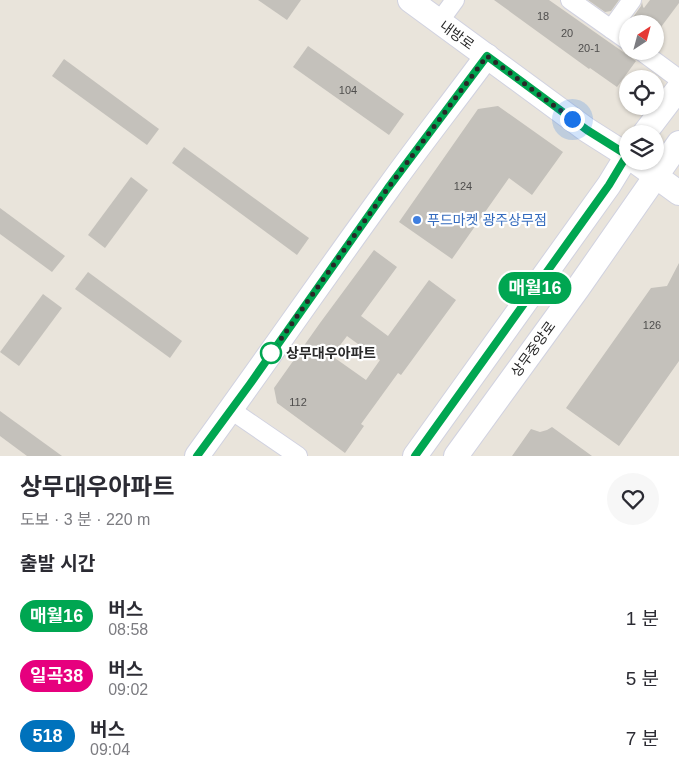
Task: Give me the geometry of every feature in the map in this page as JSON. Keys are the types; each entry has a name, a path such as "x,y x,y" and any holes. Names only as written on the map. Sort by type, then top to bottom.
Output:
{"street":[{"name":"내방로","path":"410,0 587,130 619,151"},
{"path":"439,22 455,0"},
{"path":"570,0 619,35"},
{"path":"611,29 632,0"},
{"path":"197,456 388,188 487,56"},
{"path":"654,60 679,78"},
{"path":"651,125 679,88"},
{"name":"상무중앙로","path":"456,456 578,288 679,143"},
{"path":"415,456 620,170"},
{"name":"내방로","path":"647,170 679,193"},
{"path":"231,410 298,456"}],"building":[{"path":"258,0 301,0 287,20"},
{"path":"494,0 549,0 619,49 619,60 636,61 629,70 619,70 619,84 617,87"},
{"path":"588,0 619,0 611,11 605,12"},
{"path":"650,0 679,0 679,3 664,23 664,15 635,15 642,2 644,8"},
{"path":"308,46 404,114 389,135 293,67"},
{"path":"64,59 159,129 147,145 52,76"},
{"path":"498,106 563,152 532,195 509,178 452,259 399,222 478,109"},
{"path":"184,147 309,238 297,255 172,163"},
{"path":"131,177 148,190 105,248 88,235"},
{"path":"0,208 65,256 52,272 0,234"},
{"path":"374,250 397,267 361,316 388,336 429,280 456,300 401,375 398,373 361,424 364,426 345,453 277,403 274,388","holes":["347,336 380,360 366,380 332,356"]},
{"path":"679,263 679,361 619,446 566,408 651,288 667,286"},
{"path":"88,272 182,341 170,358 75,289"},
{"path":"43,294 62,308 19,366 0,352"},
{"path":"0,411 62,456 27,456 0,436"},
{"path":"552,427 592,456 512,456 531,429 540,432"}],"bus line":[{"name":"매월16","path":"197,456 388,188 487,56 587,130 627,155 609,185 415,456"}],"place":[{"name":"푸드마켓 광주상무점","path":"417,220"},
{"name":"상무대우아파트","path":"271,353"}],"route":[{"path":"271,353 388,188 487,56 572,119"}]}
